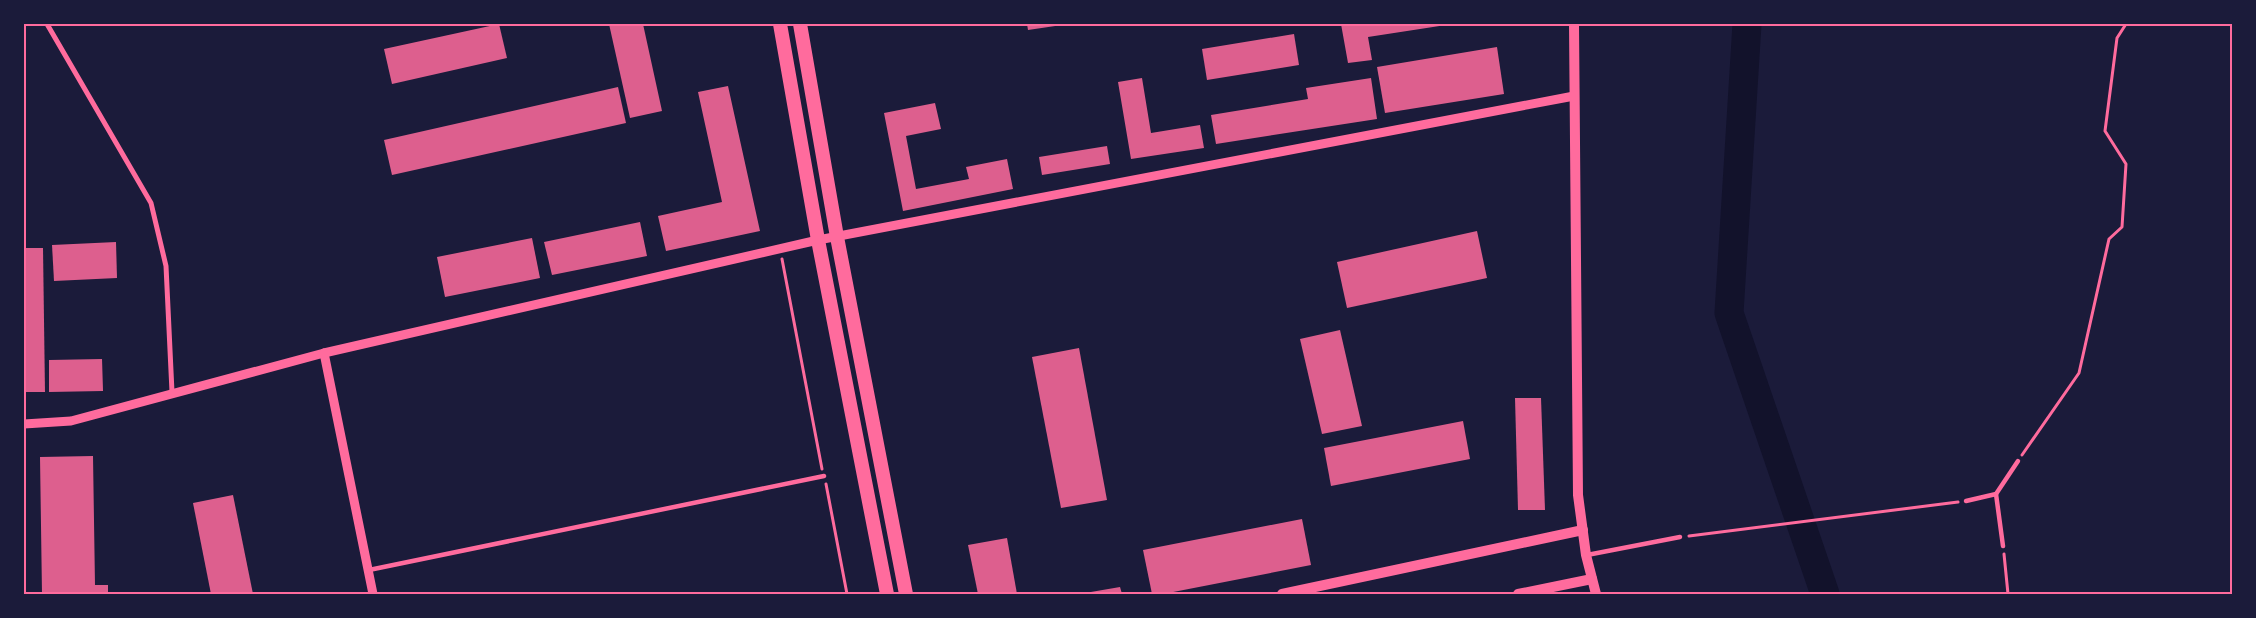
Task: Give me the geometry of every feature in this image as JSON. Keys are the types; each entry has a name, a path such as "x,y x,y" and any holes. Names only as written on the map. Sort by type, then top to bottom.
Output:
{"highway":[{"path":"780,24 818,240 887,594"},
{"path":"800,24 837,236 906,594"}],"main road":[{"path":"1574,24 1578,495 1586,555 1596,594"},
{"path":"1282,594 1583,530"},
{"path":"1518,594 1592,579"}],"street":[{"path":"47,24 151,203 166,266 172,392"},
{"path":"24,424 71,421 172,392 324,353 818,240 1574,96"},
{"path":"324,353 374,594"},
{"path":"2003,546 1996,494 2018,461"},
{"path":"368,570 824,476"},
{"path":"1966,501 1996,494"},
{"path":"1586,555 1680,538"}],"path":[{"path":"2018,461 2079,373 2108,239 2122,227 2126,164 2106,131 2117,38 2126,24"},
{"path":"781,249 847,594"},
{"path":"1680,538 1966,501"},
{"path":"2003,546 2008,594"}],"building":[{"path":"499,24 507,58 392,84 384,49"},
{"path":"609,24 643,24 662,111 630,118"},
{"path":"1027,24 1062,24 1062,25 1028,30"},
{"path":"1341,24 1446,25 1368,37 1372,60 1348,63"},
{"path":"1294,34 1299,65 1207,80 1202,49"},
{"path":"1497,47 1504,94 1385,113 1377,67"},
{"path":"1142,78 1151,133 1200,125 1204,148 1131,159 1118,82"},
{"path":"1371,78 1377,119 1216,144 1211,115 1308,99 1306,88"},
{"path":"728,86 760,231 666,251 658,216 722,202 698,92"},
{"path":"618,87 626,123 392,175 384,140"},
{"path":"935,103 941,129 906,136 916,189 969,179 966,167 1007,159 1013,189 903,211 884,113"},
{"path":"1107,146 1110,164 1042,175 1039,157"},
{"path":"640,222 647,256 552,275 544,242"},
{"path":"1477,231 1487,278 1347,308 1337,262"},
{"path":"532,238 540,278 445,297 437,257"},
{"path":"116,242 117,278 54,281 52,245"},
{"path":"24,248 43,248 45,392 24,392"},
{"path":"1340,330 1362,426 1322,434 1300,339"},
{"path":"1079,348 1107,500 1061,508 1032,357"},
{"path":"102,359 103,391 49,392 49,360"},
{"path":"1515,398 1541,398 1545,510 1518,510"},
{"path":"1463,421 1470,459 1331,486 1324,448"},
{"path":"93,456 95,585 108,585 108,594 42,594 40,457"},
{"path":"233,495 253,594 211,594 193,503"},
{"path":"1302,519 1311,565 1163,594 1152,594 1143,550"},
{"path":"1007,538 1017,594 978,594 968,545"},
{"path":"1120,587 1122,594 1085,594 1085,593"}],"waterway":[{"path":"1747,24 1729,313 1825,594"}]}
